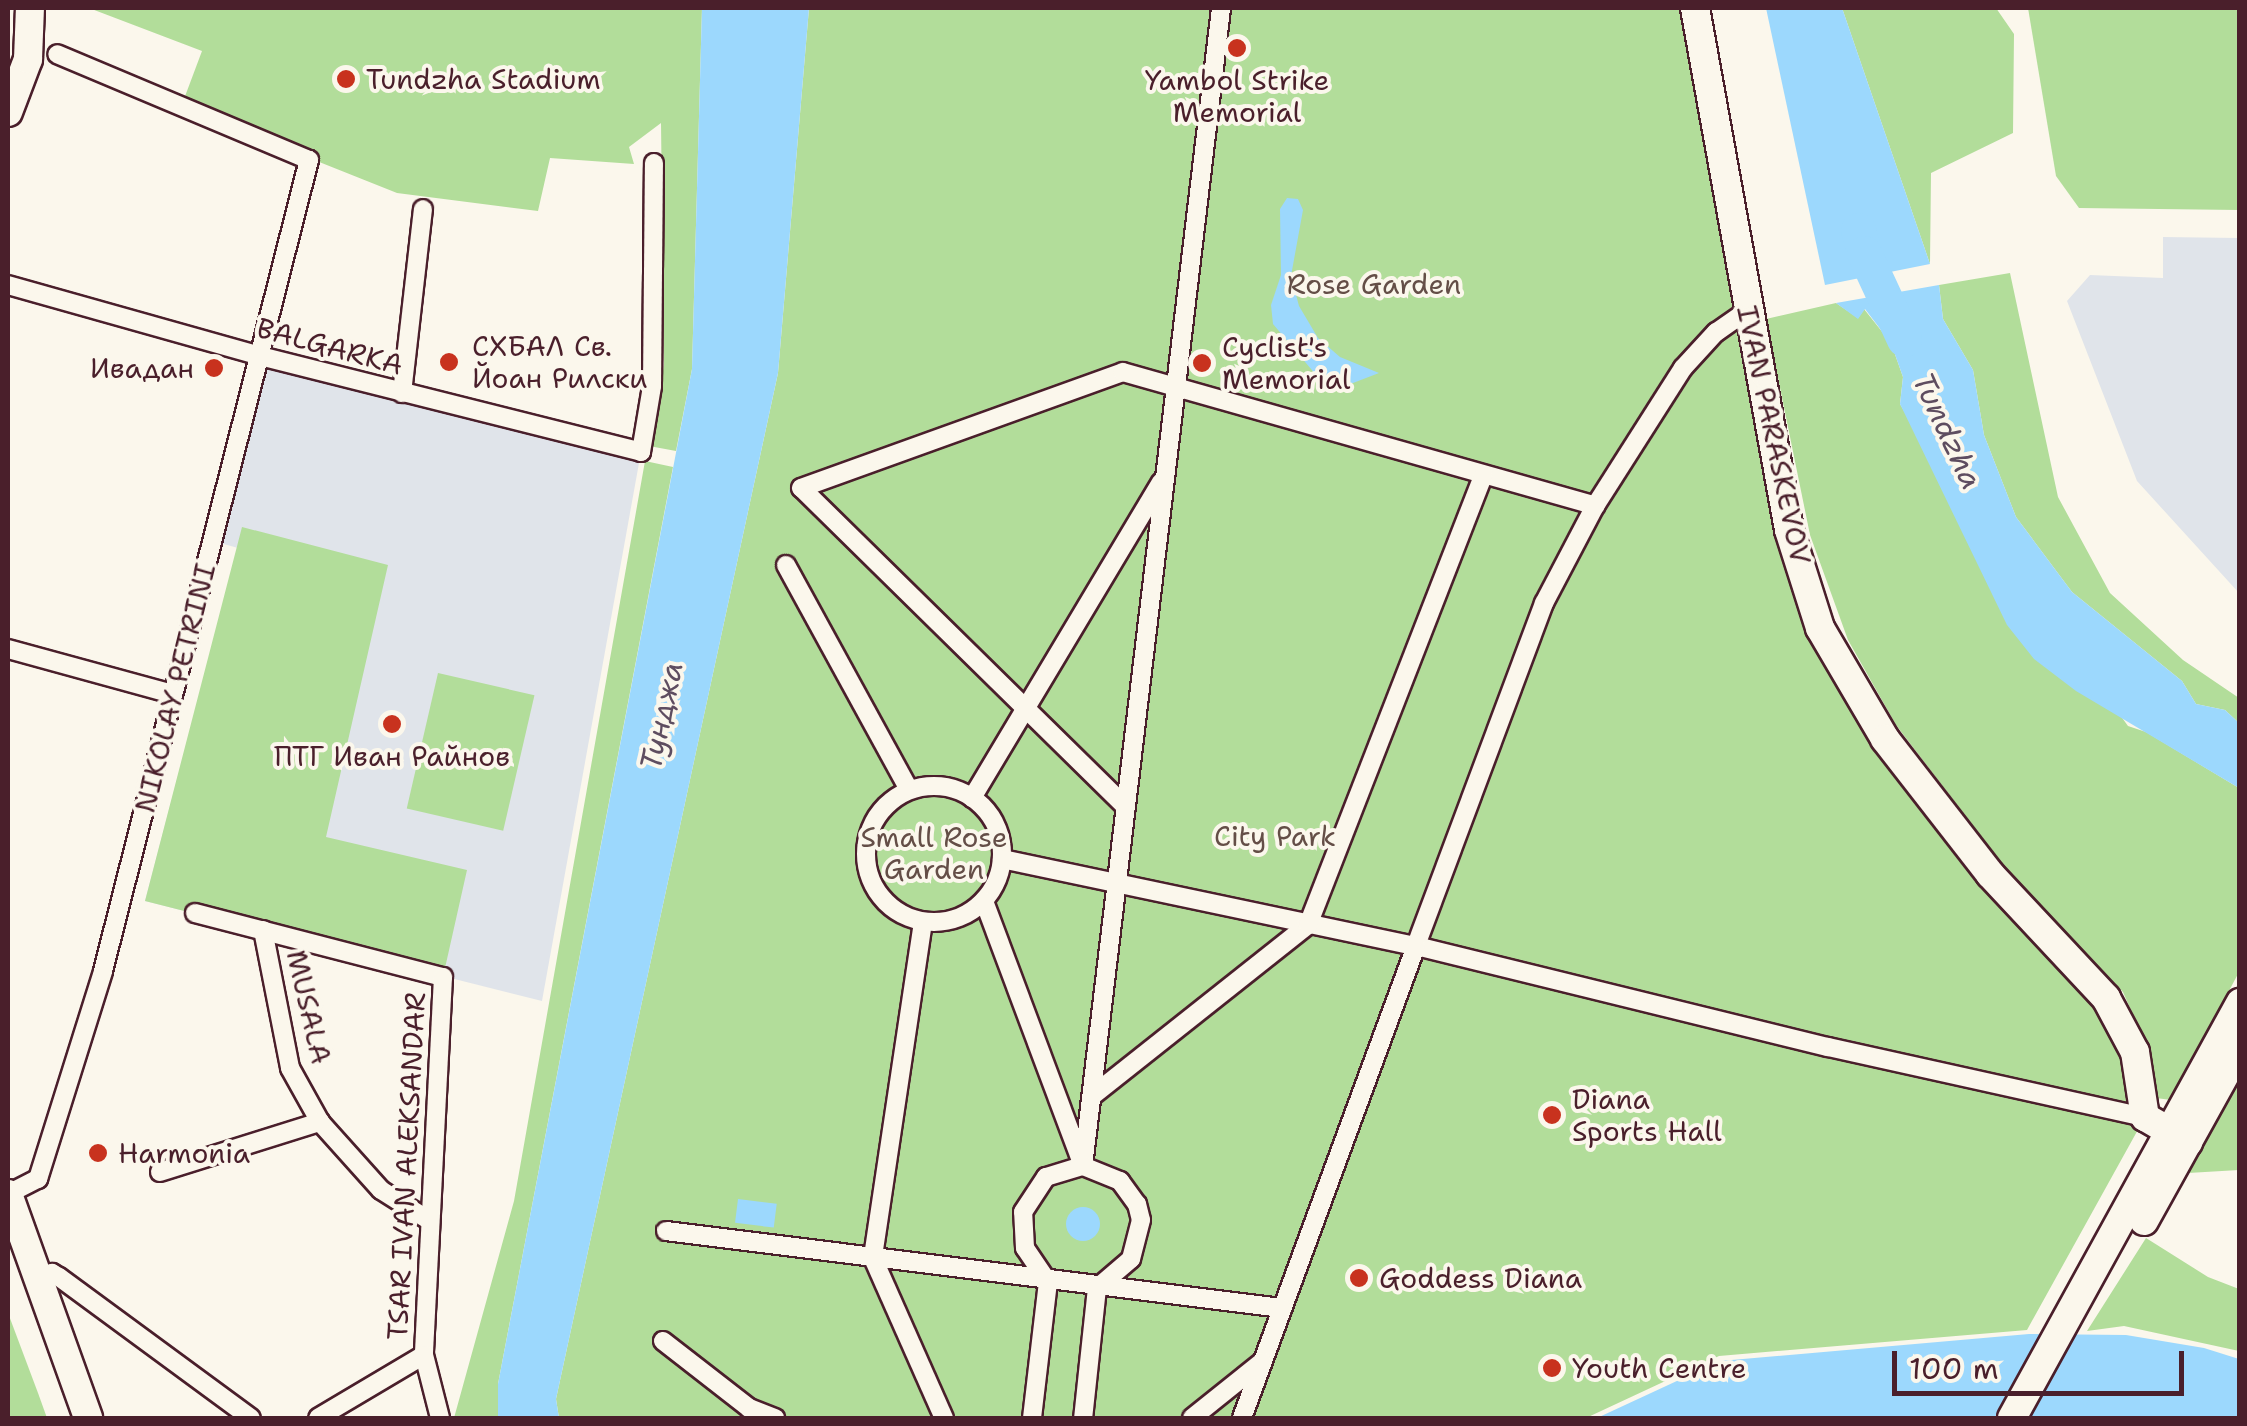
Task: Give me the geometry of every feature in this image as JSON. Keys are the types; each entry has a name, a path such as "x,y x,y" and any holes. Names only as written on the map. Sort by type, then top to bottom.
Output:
{"street":[{"path":"8,112 28,58 30,8"},
{"path":"1083,1166 1220,8"},
{"name":"IVAN PARASKEVOV","path":"1695,8 1789,530 1820,628 1885,740 1990,874 2106,998 2135,1052 2146,1117"},
{"name":"NIKOLAY PETRINI","path":"8,1194 38,1179 103,971 309,160 57,54"},
{"name":"BALGARKA","path":"8,285 260,356 641,452 652,386 654,163"},
{"path":"402,393 422,210"},
{"path":"1242,1418 1544,603 1595,506 1682,368 1716,332 1748,310"},
{"path":"1126,807 800,488 1123,372 1595,506"},
{"path":"972,798 1166,473"},
{"path":"1092,1096 1308,925 1483,475"},
{"path":"786,565 909,790"},
{"path":"8,648 174,694"},
{"path":"930,786 953,788 972,798 995,825 1002,859 996,882 984,901 945,922 923,922 902,915 884,902 872,883 866,862 867,839 875,818 909,790 930,786"},
{"path":"1002,859 1416,946 1828,1047 2146,1117 2179,1136"},
{"path":"984,901 1083,1166"},
{"path":"195,913 263,930"},
{"path":"923,922 873,1258 944,1418"},
{"name":"TSAR IVAN ALEKSANDAR","path":"263,930 443,977 424,1355 318,1418"},
{"name":"MUSALA","path":"263,930 290,1068 320,1122 381,1190 430,1222"},
{"path":"2033,1418 2117,1249 2179,1136 2240,1003"},
{"path":"2179,1136 2240,1048"},
{"path":"160,1172 320,1122"},
{"path":"1032,1418 1048,1282 1025,1248 1022,1212 1036,1186 1046,1177 1083,1166 1120,1180 1137,1204 1141,1220 1131,1259 1097,1288 1083,1418"},
{"path":"8,1194 88,1418"},
{"path":"666,1231 1048,1282 1282,1308"},
{"path":"2012,1418 2117,1249"},
{"path":"38,1278 52,1273 59,1276 252,1418"},
{"path":"663,1341 749,1408 775,1418"},
{"path":"424,1355 440,1418"},
{"path":"1192,1418 1262,1362"}],"shaded area":[{"path":"2163,237 2239,238 2239,593 2137,481 2067,301 2090,275 2163,278"},
{"name":"ПТГ Иван Райнов","path":"260,356 641,452 542,1001 145,901 238,548 213,541"}],"green space":[{"path":"89,8 702,8 692,369 676,451 649,446 664,365 661,123 629,147 634,164 550,158 538,211 397,193 181,107 202,51"},
{"name":"City Park","path":"809,8 1695,8 1789,530 1885,739 2106,998 2145,1117 2027,1330 1719,1356 1586,1418 559,1418 556,1399 778,373"},
{"path":"1842,8 1996,8 2014,34 2013,133 1931,173 1930,264"},
{"path":"2028,8 2239,8 2239,210 2079,208 2056,176"},
{"path":"2010,273 2058,497 2110,593 2183,660 2239,698 2239,723 2225,710 2196,704 2182,681 2072,592 2016,517 1984,435 1973,370 1943,319 1939,285"},
{"path":"1836,303 1858,318 1864,309 1891,343 1903,377 1900,404 1920,438 2128,726 2146,732 2239,788 2239,972 2171,1100 2156,1098 2145,1042 2123,992 2006,869 1896,725 1848,640 1810,535 1766,319"},
{"path":"645,461 673,467 498,1384 498,1418 454,1418 514,1201"},
{"path":"242,527 388,565 326,837 467,870 443,977 145,901"},
{"path":"438,673 534,695 503,831 407,808"},
{"path":"2240,1057 2239,1170 2171,1174"},
{"path":"2146,1238 2208,1277 2239,1289 2239,1351 2124,1326 2087,1331"},
{"path":"8,1313 38,1393 47,1418 8,1418"}],"water":[{"name":"Тунджа","path":"702,8 809,8 778,373 556,1399 559,1418 498,1418 498,1384 692,369"},
{"path":"1766,8 1842,8 1930,264 1825,285"},
{"path":"1287,198 1298,199 1303,210 1291,276 1299,306 1318,338 1340,357 1379,373 1353,383 1322,382 1273,324 1271,305 1281,275 1280,209"},
{"path":"1939,285 1943,319 1973,370 1984,435 2016,517 2072,592 2182,681 2196,704 2225,710 2239,723 2239,788 2076,691 2034,659 2007,625 1900,404 1903,377 1891,343 1865,309 1858,319 1836,303"},
{"path":"738,1199 777,1204 774,1228 735,1223"},
{"path":"1083,1207 1095,1212 1100,1224 1095,1236 1083,1241 1071,1236 1066,1224 1071,1212"},
{"path":"2029,1334 2126,1335 2204,1348 2239,1359 2239,1418 1597,1418 1720,1361"}],"waterway":[{"name":"Tundzha","path":"1858,230 1864,253 1904,339"}],"place":[{"name":"Yambol Strike Memorial","path":"1237,48"},
{"name":"Tundzha Stadium","path":"346,79"},
{"name":"СХБАЛ Св. Йоан Рилски","path":"449,362"},
{"name":"Cyclist's Memorial","path":"1202,363"},
{"name":"Ивадан","path":"214,368"},
{"name":"ПТГ Иван Райнов","path":"392,724"},
{"name":"Diana Sports Hall","path":"1552,1115"},
{"name":"Harmonia","path":"98,1153"},
{"name":"Goddess Diana","path":"1359,1278"},
{"name":"Youth Centre","path":"1552,1368"}],"park label":[{"name":"Rose Garden","path":"1374,284"},
{"name":"Small Rose Garden","path":"934,853"}]}
